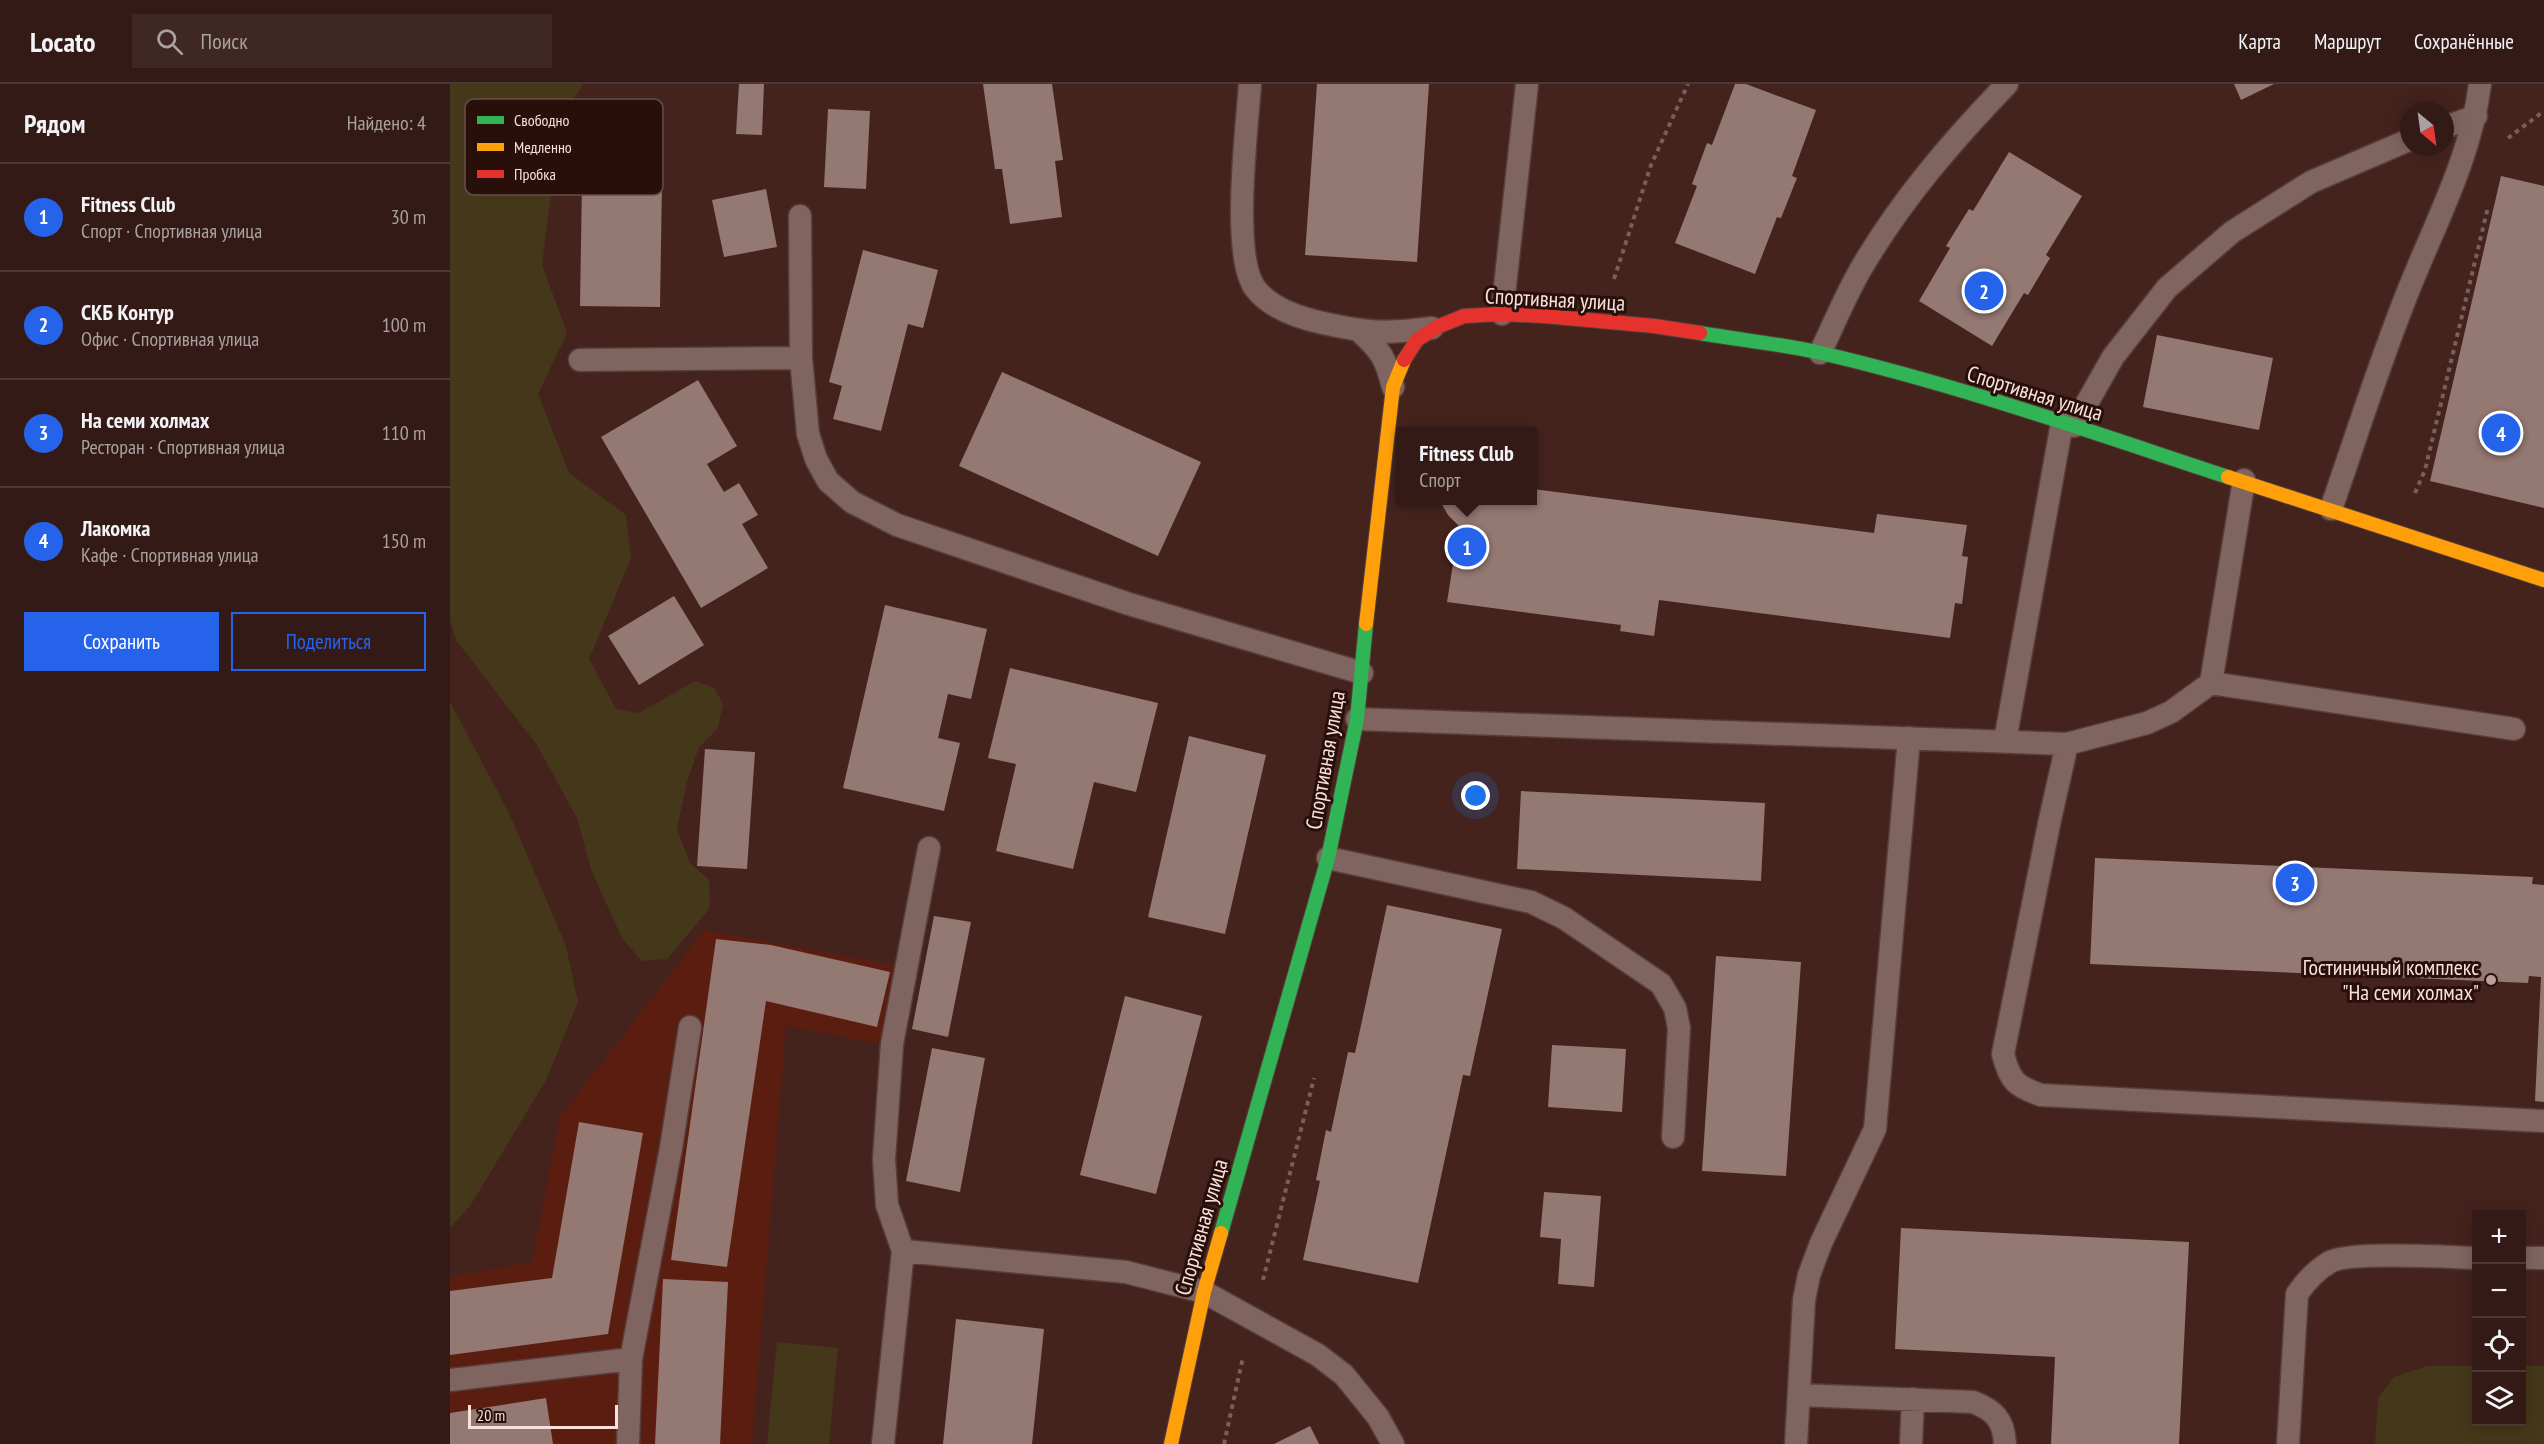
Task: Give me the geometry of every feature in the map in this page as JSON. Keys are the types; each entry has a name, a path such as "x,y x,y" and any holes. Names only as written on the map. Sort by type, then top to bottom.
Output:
{"street":[{"name":"Спортивная улица","path":"1171,1444 1204,1292 1328,858 1357,719 1378,498 1393,387 1401,365 1417,340 1437,327 1464,316 1502,314 1600,320 1726,336 1820,353 1904,374 2068,424 2331,508 2544,580"}],"lane":[{"path":"1250,84 1242,220 1244,256 1254,287 1272,304 1310,320 1359,332 1388,334 1437,327"},
{"path":"1502,314 1527,84"},
{"path":"1820,353 1862,268 1899,209 1964,129 2007,84"},
{"path":"2331,508 2407,294 2448,196 2476,117 2480,84"},
{"path":"2454,124 2476,117"},
{"path":"2005,741 2068,424 2113,357 2167,288 2224,239 2311,182 2400,144"},
{"path":"800,216 801,358 808,434 816,459 828,481 852,502 897,525 1129,604 1362,673"},
{"path":"1359,332 1377,347 1387,362 1393,387"},
{"path":"580,360 801,358"},
{"path":"2211,683 2244,480"},
{"path":"1357,719 2067,744 2147,723 2171,712 2211,683 2514,729"},
{"path":"1796,1444 1804,1300 1809,1275 1821,1243 1875,1129 1909,738"},
{"path":"2067,744 2003,1054 2008,1074 2020,1088 2041,1095 2544,1121"},
{"path":"883,1444 903,1251 887,1205 884,1159 892,1044 929,848"},
{"path":"1328,858 1531,902 1564,918 1661,984 1675,1008 1679,1028 1673,1137"},
{"path":"628,1444 631,1359 671,1148 690,1027"},
{"path":"903,1251 1126,1272 1204,1292 1318,1355 1344,1375 1378,1417 1393,1444"},
{"path":"2288,1444 2297,1294 2309,1277 2331,1261 2354,1256 2472,1258"},
{"path":"2526,1258 2544,1258"},
{"path":"450,1380 631,1359"},
{"path":"1799,1395 1972,1402 1988,1407 2001,1422 2005,1444"},
{"path":"1911,1444 1913,1399"}],"path":[{"path":"1600,320 1651,165 1688,84"},
{"path":"2503,141 2544,111"},
{"path":"2400,531 2425,470 2490,198"},
{"path":"1224,1444 1316,1067"}],"shaded area":[{"path":"450,84 583,84 574,99 465,99 465,195 551,195 542,265 567,333 538,394 569,473 626,515 631,558 589,659 616,709 639,713 695,681 714,688 723,704 718,728 699,747 687,782 677,828 689,862 709,880 710,908 667,959 642,961 622,938 592,872 577,818 537,745 456,640 450,619"},
{"path":"450,702 509,813 566,946 578,1002 546,1080 470,1206 450,1228"},
{"path":"704,930 898,966 882,1044 786,1026 752,1444 450,1444 450,1277 532,1262 560,1117"},
{"path":"777,1342 838,1348 829,1444 767,1444"},
{"path":"2427,1366 2472,1366 2472,1426 2526,1426 2526,1366 2544,1366 2544,1444 2375,1444 2378,1398 2394,1377"}],"building":[{"path":"739,84 764,84 762,135 736,134"},
{"path":"983,84 1052,84 1063,160 1055,161 1062,217 1010,224 1002,169 995,169"},
{"path":"1317,84 1429,84 1417,262 1305,255"},
{"path":"1735,84 1746,84 1816,110 1792,176 1797,178 1781,218 1777,217 1755,274 1675,243 1697,186 1692,184 1707,143 1712,145"},
{"path":"2234,84 2274,84 2241,100"},
{"path":"828,109 870,111 866,189 824,187"},
{"path":"2009,152 2082,196 2046,255 2050,258 2028,295 2024,293 1992,346 1919,301 1950,248 1946,246 1969,209 1973,211"},
{"path":"2501,176 2544,186 2544,508 2430,481"},
{"path":"766,189 777,247 724,257 712,200"},
{"path":"582,195 662,195 660,307 580,306"},
{"path":"863,250 938,270 923,328 908,324 881,431 833,419 842,386 829,382"},
{"path":"2157,335 2273,358 2259,430 2143,407"},
{"path":"1002,372 1201,462 1158,556 959,466"},
{"path":"698,380 737,446 707,464 724,492 739,483 758,515 742,524 768,568 701,608 601,437"},
{"path":"1537,490 1874,533 1877,514 1967,525 1962,556 1968,557 1962,604 1955,603 1950,638 1659,600 1654,636 1620,631 1621,625 1447,602 1459,526 1442,505 1537,505"},
{"path":"674,596 704,645 639,685 608,636"},
{"path":"885,605 987,629 971,699 948,694 938,738 960,743 944,811 843,788"},
{"path":"1010,668 1158,703 1136,792 1094,782 1073,869 996,851 1016,764 988,758"},
{"path":"1189,736 1266,755 1225,934 1148,917"},
{"path":"705,749 755,752 747,869 697,866"},
{"path":"1521,791 1765,803 1761,881 1517,869"},
{"name":"Гостиничный комплекс \"На семи холмах\"","path":"2095,858 2533,877 2532,884 2544,885 2544,1102 2535,1101 2541,977 2529,976 2528,983 2090,964"},
{"path":"1387,905 1502,929 1470,1076 1463,1075 1418,1283 1303,1260 1320,1181 1316,1180 1326,1130 1331,1132 1348,1052 1355,1053"},
{"path":"934,916 971,922 948,1037 912,1029"},
{"path":"716,939 771,945 890,972 877,1027 766,1001 727,1267 671,1260"},
{"path":"1716,956 1801,962 1786,1176 1702,1171"},
{"path":"1125,996 1202,1016 1156,1194 1080,1175"},
{"path":"1552,1045 1626,1049 1622,1112 1548,1107"},
{"path":"932,1048 985,1058 960,1192 906,1181"},
{"path":"579,1122 643,1133 608,1334 450,1355 450,1291 552,1278"},
{"path":"1544,1192 1601,1196 1594,1287 1558,1284 1561,1239 1540,1237"},
{"path":"1901,1228 2189,1242 2179,1444 2051,1444 2055,1357 1895,1349"},
{"path":"663,1279 728,1282 720,1444 655,1444"},
{"path":"956,1319 1044,1329 1032,1444 943,1444"},
{"path":"546,1398 553,1444 450,1444 450,1413"},
{"path":"1310,1426 1319,1444 1274,1444"}],"traffic: fast":[{"path":"1700,333 1806,350 1873,366 2026,410 2228,477"},
{"path":"1221,1233 1328,858 1357,719 1366,624"}],"traffic: slow":[{"path":"1366,624 1393,387 1404,360"},
{"path":"2228,477 2544,580"},
{"path":"1171,1444 1204,1292 1221,1233"}],"traffic: jam":[{"path":"1404,360 1417,340 1437,327 1464,316 1502,314 1544,316 1654,326 1700,333"}],"place":[{"name":"СКБ Контур","path":"1984,291"},
{"name":"Лакомка","path":"2501,433"},
{"name":"Fitness Club","path":"1467,547"},
{"name":"На семи холмах","path":"2295,883"},
{"name":"Гостиничный комплекс \"На семи холмах\"","path":"2491,980"}]}
